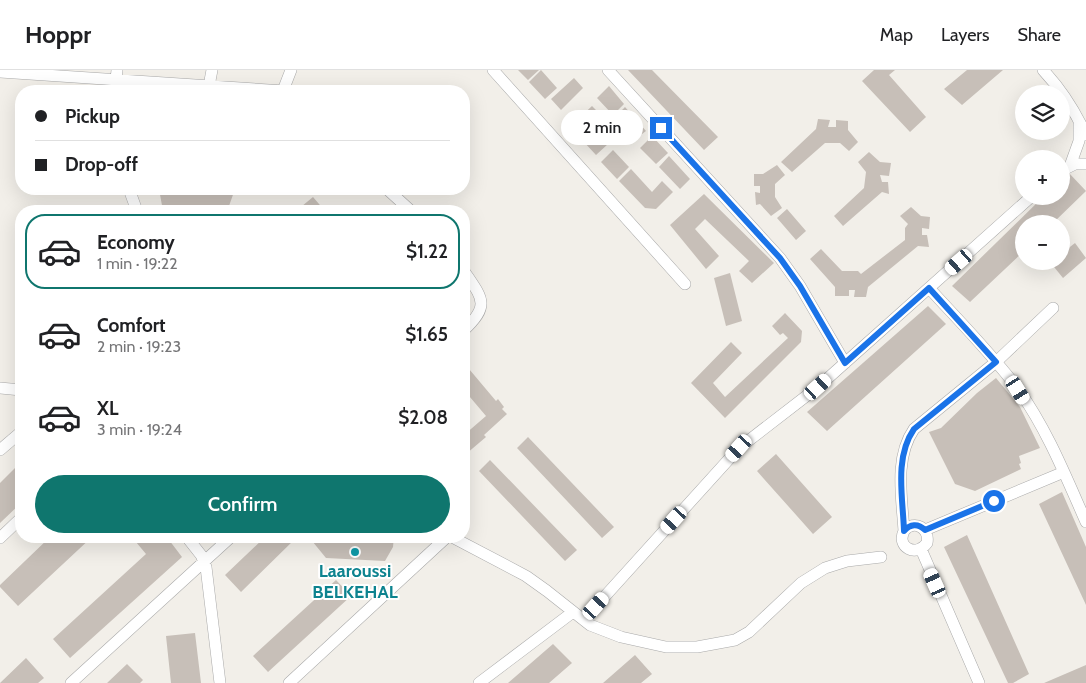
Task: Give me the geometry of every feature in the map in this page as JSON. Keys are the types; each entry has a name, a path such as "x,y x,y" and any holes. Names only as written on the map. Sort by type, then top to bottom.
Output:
{"street":[{"path":"209,85 212,70"},
{"path":"286,85 291,70"},
{"path":"493,70 685,284"},
{"path":"608,70 780,258 800,286 845,363"},
{"path":"1043,70 1057,86 1079,119 1086,135"},
{"path":"0,72 194,85"},
{"path":"1070,160 1079,141 1079,119"},
{"path":"1070,166 1075,164 1086,164"},
{"path":"394,195 404,205"},
{"path":"596,606 739,448 818,387 1022,205"},
{"path":"470,280 479,293 482,303 478,316 470,324"},
{"path":"929,288 996,362 1018,390 1039,423 1083,510 1086,522"},
{"path":"904,531 914,525 925,530 928,539 924,547 921,550 912,551 904,546 902,538 904,531 901,469 907,439 914,429 996,362 1053,308"},
{"path":"0,388 15,389"},
{"path":"0,450 15,437"},
{"path":"925,530 1064,472"},
{"path":"0,538 15,524"},
{"path":"192,543 204,561 208,574 220,683"},
{"path":"70,683 224,543"},
{"path":"289,683 441,543"},
{"path":"462,543 526,576 547,590 590,625 622,637 666,647 697,647 735,640 749,632 800,583 825,568 847,561 881,557"},
{"path":"921,550 979,683"},
{"path":"479,683 573,612"}],"building":[{"path":"518,70 539,70 528,80"},
{"path":"541,70 557,88 545,99 529,82"},
{"path":"628,70 652,70 718,137 704,150"},
{"path":"874,70 895,70 889,75 926,117 910,132 862,81"},
{"path":"967,70 1003,70 962,105 944,89"},
{"path":"574,78 583,88 561,110 551,99"},
{"path":"609,86 624,104 613,115 597,98"},
{"path":"592,106 602,116 592,126 608,144 596,155 570,127"},
{"path":"625,107 646,131 634,140 614,118"},
{"path":"818,119 830,120 828,127 836,127 836,120 848,121 848,130 858,142 849,151 840,143 825,143 792,172 781,162 816,129"},
{"path":"652,136 668,153 656,164 640,148"},
{"path":"613,150 629,167 617,179 601,162"},
{"path":"869,152 880,162 891,163 889,176 880,175 882,182 888,182 889,194 882,192 843,226 834,216 864,188 866,172 858,162"},
{"path":"669,156 690,179 680,189 659,167"},
{"path":"777,165 785,175 775,184 775,197 782,208 771,216 760,204 756,205 755,192 760,193 760,186 754,186 754,174 763,174"},
{"path":"631,169 652,192 662,181 673,192 656,209 645,208 619,181"},
{"path":"1070,174 1086,191 1061,215 1025,215 1035,205 1070,205"},
{"path":"704,194 774,263 752,283 739,271 749,261 705,219 695,229 719,256 706,269 670,225"},
{"path":"160,195 233,195 229,205 162,205"},
{"path":"313,197 320,205 303,205"},
{"path":"911,207 921,216 930,217 929,229 922,228 922,235 927,235 929,247 918,246 868,287 866,297 854,297 855,290 849,290 849,296 835,296 835,287 810,259 821,249 842,271 858,271 861,274 905,240 905,228 908,224 900,216"},
{"path":"787,209 806,231 796,240 777,218"},
{"path":"1015,224 1015,260 970,302 952,286"},
{"path":"1075,243 1086,258 1063,278 1056,270 1070,270 1070,247"},
{"path":"730,273 742,321 726,326 714,278"},
{"path":"928,306 946,324 827,431 807,412"},
{"path":"785,313 802,331 801,342 725,418 691,383 731,342 742,353 713,383 725,397 788,338 783,333 780,335 772,326"},
{"path":"470,370 496,401 498,399 504,407 502,409 507,414 484,435 486,437 470,451 470,430 486,416 470,397"},
{"path":"996,378 1020,407 1040,448 1019,456 1021,469 975,491 955,484 929,432 941,428 977,393"},
{"path":"528,437 614,527 602,538 517,448"},
{"path":"776,454 832,517 813,534 757,471"},
{"path":"490,460 577,550 565,561 479,471"},
{"path":"15,468 15,509 0,523 0,483"},
{"path":"1062,492 1086,547 1086,605 1039,504"},
{"path":"967,535 1029,674 1013,683 1008,683 944,547"},
{"path":"44,543 86,543 18,606 0,585"},
{"path":"137,543 171,543 182,557 70,658 53,639 146,554"},
{"path":"259,543 291,543 241,592 225,575"},
{"name":"Laaroussi BELKEHAL","path":"314,543 393,543 385,561 326,558"},
{"path":"336,580 351,596 268,672 253,656"},
{"path":"195,633 201,683 171,683 166,636"},
{"path":"553,644 572,663 549,683 508,683"},
{"path":"635,655 652,674 641,683 603,683"},
{"path":"26,658 44,678 38,683 0,683"},
{"path":"127,664 143,680 140,683 107,683"},
{"path":"1086,665 1086,683 1044,683"}],"place":[{"name":"Laaroussi BELKEHAL","path":"355,552"}],"route":[{"path":"661,128 780,258 800,286 845,363 929,288 996,362 914,429 907,439 901,469 904,531 914,525 925,530 994,501"}]}
